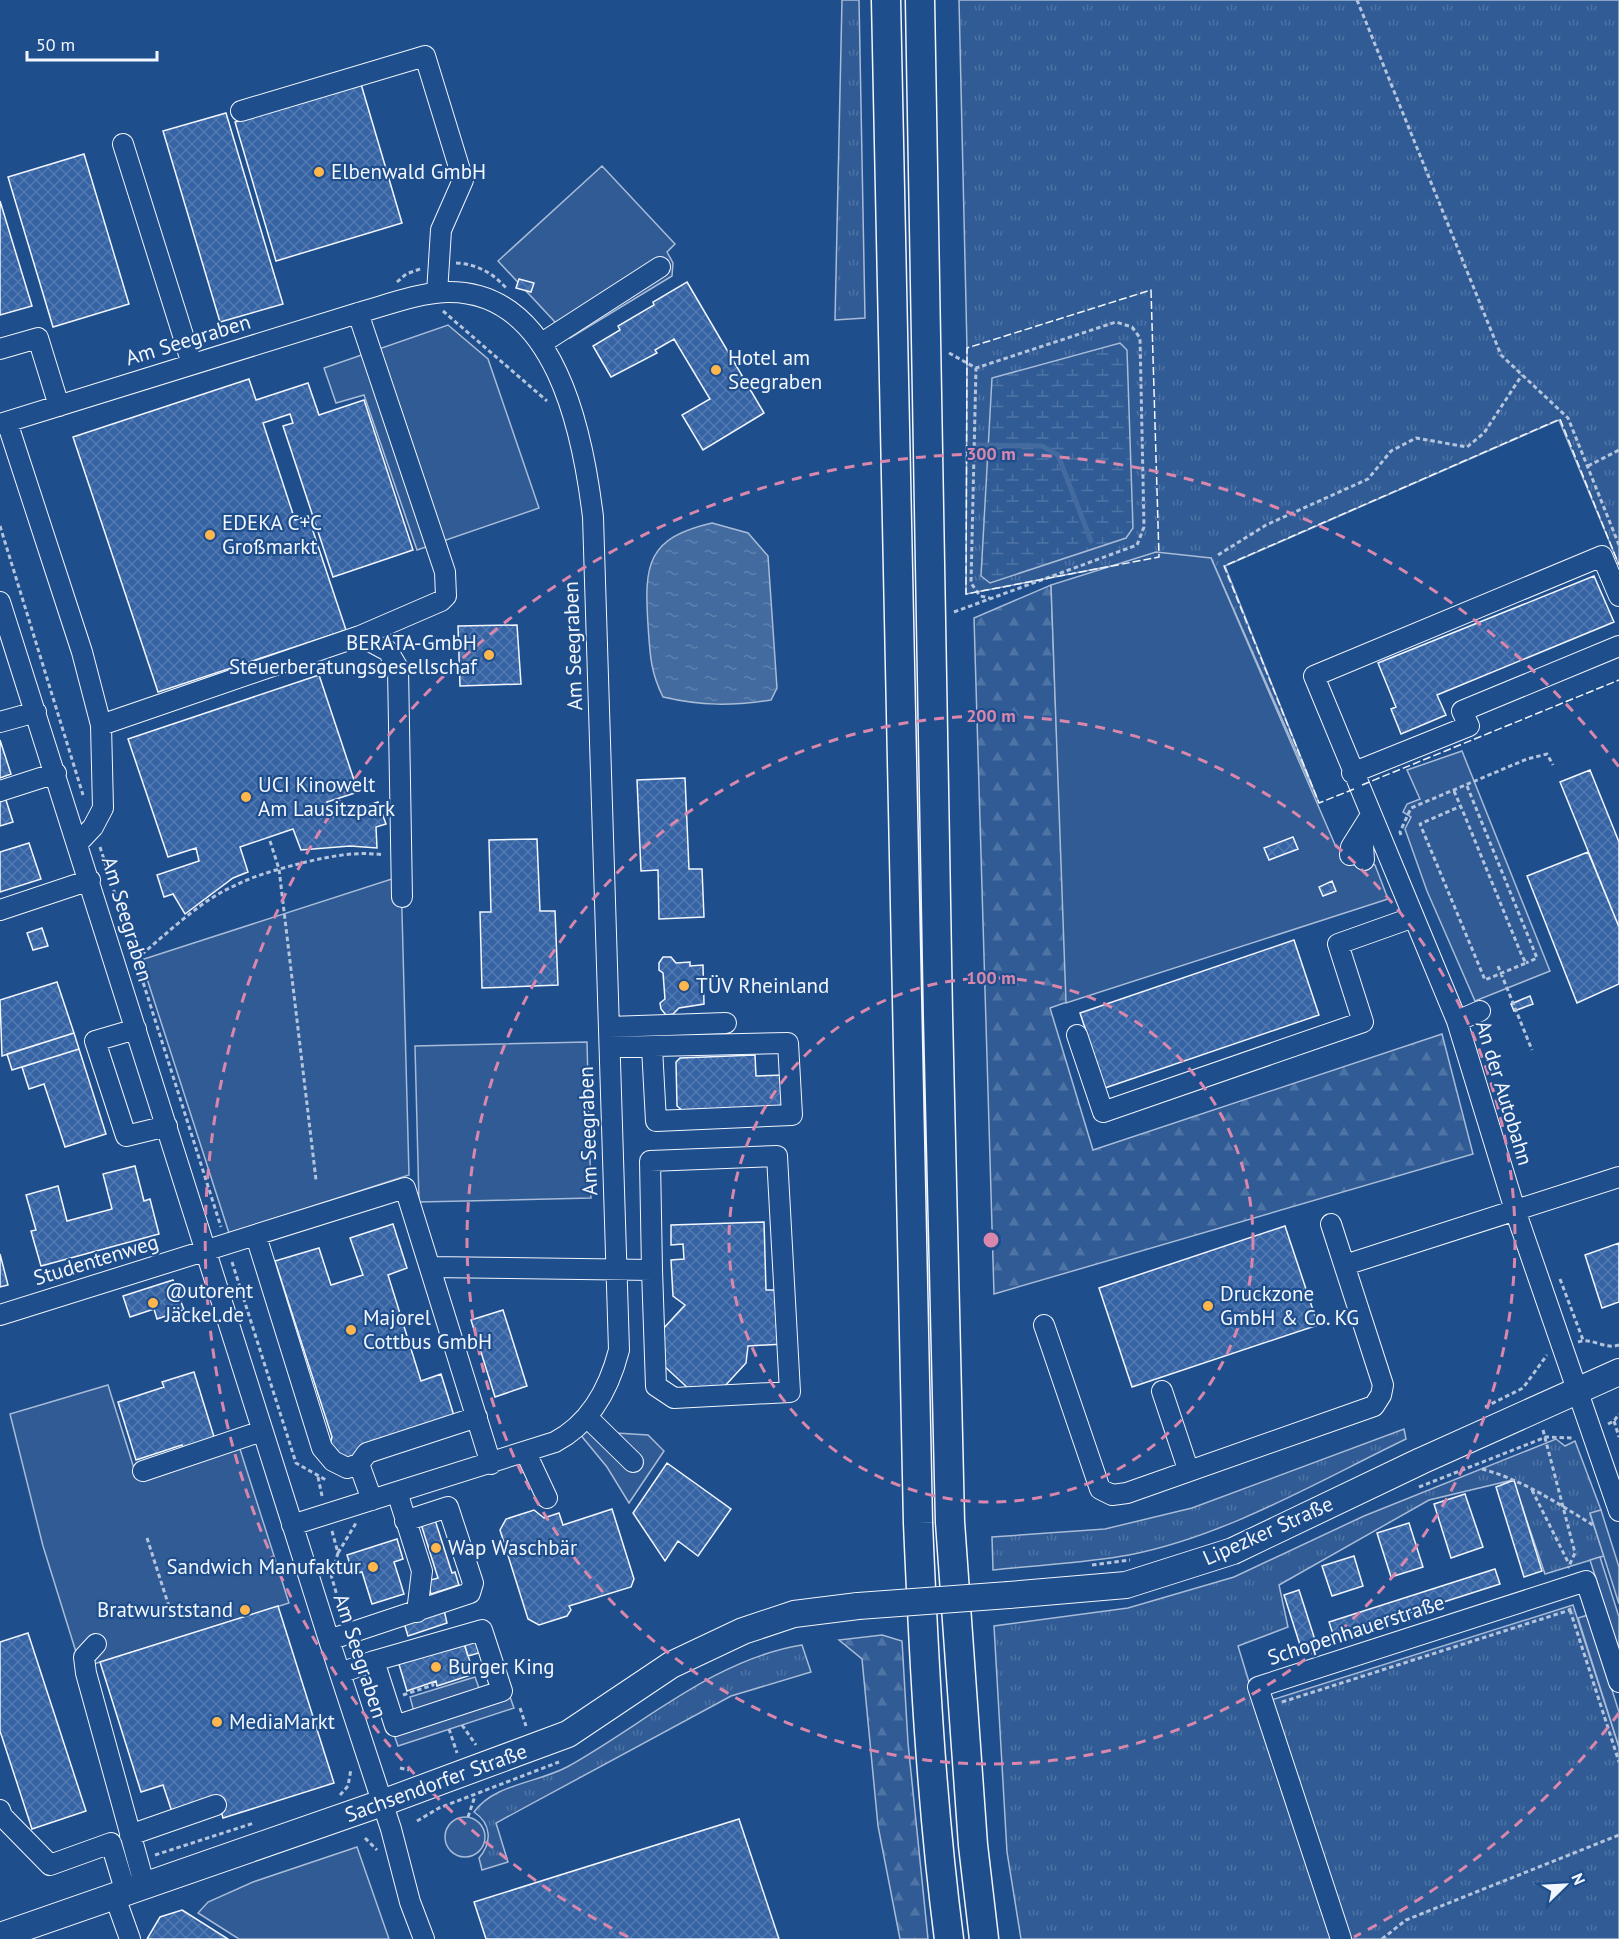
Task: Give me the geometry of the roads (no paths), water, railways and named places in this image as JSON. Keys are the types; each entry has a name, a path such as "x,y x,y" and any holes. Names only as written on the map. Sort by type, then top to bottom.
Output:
{"highway":[{"path":"886,0 918,1523 925,1681 939,1863 949,1939"},
{"path":"920,0 938,1015 950,1522 973,1845 984,1939"}],"main road":[{"name":"Lipezker Straße","path":"858,1606 1126,1585 1233,1551 1420,1461 1619,1371"},
{"name":"Sachsendorfer Straße","path":"0,1936 382,1803 568,1734 671,1665 719,1640 794,1614 858,1606"}],"street":[{"path":"241,111 425,56 463,180 441,230 436,301"},
{"path":"123,144 192,364"},
{"path":"542,343 660,267"},
{"name":"Am Seegraben","path":"4,423 358,314 436,301 464,293 497,304 521,321 542,343 558,373 585,464 593,517 619,1350 607,1385 587,1417 565,1436 526,1453 397,1492 366,1507 327,1513 292,1525"},
{"path":"102,725 360,636 441,601 446,596 445,572 358,314"},
{"path":"0,350 38,338 59,406"},
{"path":"4,423 82,652 102,725 103,808 93,827 78,843"},
{"name":"An der Autobahn","path":"1579,1390 1515,1210 1457,1021 1414,917 1366,823 1352,773 1314,676 1602,555 1619,596"},
{"name":"Am Seegraben","path":"0,602 5,634 36,712 56,773 328,1640 382,1803 410,1902 424,1939"},
{"path":"360,636 388,651 398,668 402,897"},
{"path":"1352,773 1468,726 1462,711 1619,646"},
{"path":"0,722 36,712"},
{"path":"0,791 56,773"},
{"path":"1357,857 1351,847 1366,823"},
{"path":"0,910 90,880"},
{"path":"1077,1035 1102,1112 1363,1022 1338,944 1414,917"},
{"path":"1457,1021 1480,1011"},
{"path":"609,1027 726,1023"},
{"path":"136,1029 95,1041 126,1136 167,1126"},
{"path":"610,1047 652,1048 788,1043 792,1115 656,1121 652,1048"},
{"path":"777,1156 790,1392 674,1398 656,1386 652,1270 650,1161 777,1156"},
{"path":"1345,1265 1619,1177"},
{"path":"206,1251 405,1188 491,1464"},
{"path":"1044,1325 1100,1489 1112,1495 1127,1493 1188,1469 1374,1406 1381,1395 1383,1385 1331,1224"},
{"path":"256,1236 322,1448 333,1461 347,1468 359,1464 367,1453 477,1417"},
{"name":"Studentenweg","path":"0,1315 206,1251"},
{"path":"430,1267 652,1270"},
{"path":"1579,1390 1619,1511"},
{"path":"1162,1391 1188,1469"},
{"path":"587,1417 633,1462"},
{"path":"143,1470 262,1431"},
{"path":"526,1453 547,1498"},
{"path":"359,1464 366,1507"},
{"path":"397,1492 422,1571 417,1612"},
{"path":"328,1640 470,1593 473,1584 448,1507 405,1521"},
{"name":"Schopenhauerstraße","path":"1341,1939 1258,1687 1586,1581 1619,1682"},
{"path":"340,1673 374,1661 482,1630 502,1692 395,1726 374,1661"},
{"path":"96,1644 84,1657 86,1673 137,1861 129,1892 130,1939"},
{"path":"130,1835 216,1805"},
{"path":"0,1810 2,1816 50,1864 111,1843 129,1892"}],"water":[{"path":"712,523 748,533 768,556 777,688 771,700 717,704 677,700 663,697 655,679 648,625 649,570 662,546 674,537 690,529"}],"waterway":[{"path":"977,445 1042,446 1058,455 1091,541"}],"place":[{"name":"Elbenwald GmbH","path":"319,172"},
{"name":"Hotel am Seegraben","path":"716,370"},
{"name":"EDEKA C+C Großmarkt","path":"210,535"},
{"name":"BERATA-GmbH Steuerberatungsgesellschaf","path":"489,655"},
{"name":"UCI Kinowelt Am Lausitzpark","path":"246,797"},
{"name":"TÜV Rheinland","path":"684,986"},
{"name":"@utorent Jäckel.de","path":"153,1303"},
{"name":"Druckzone GmbH & Co. KG","path":"1208,1306"},
{"name":"Majorel Cottbus GmbH","path":"351,1330"},
{"name":"Wap Waschbär","path":"436,1548"},
{"name":"Sandwich Manufaktur","path":"373,1567"},
{"name":"Bratwurststand","path":"245,1610"},
{"name":"Burger King","path":"436,1667"},
{"name":"MediaMarkt","path":"217,1722"}]}
